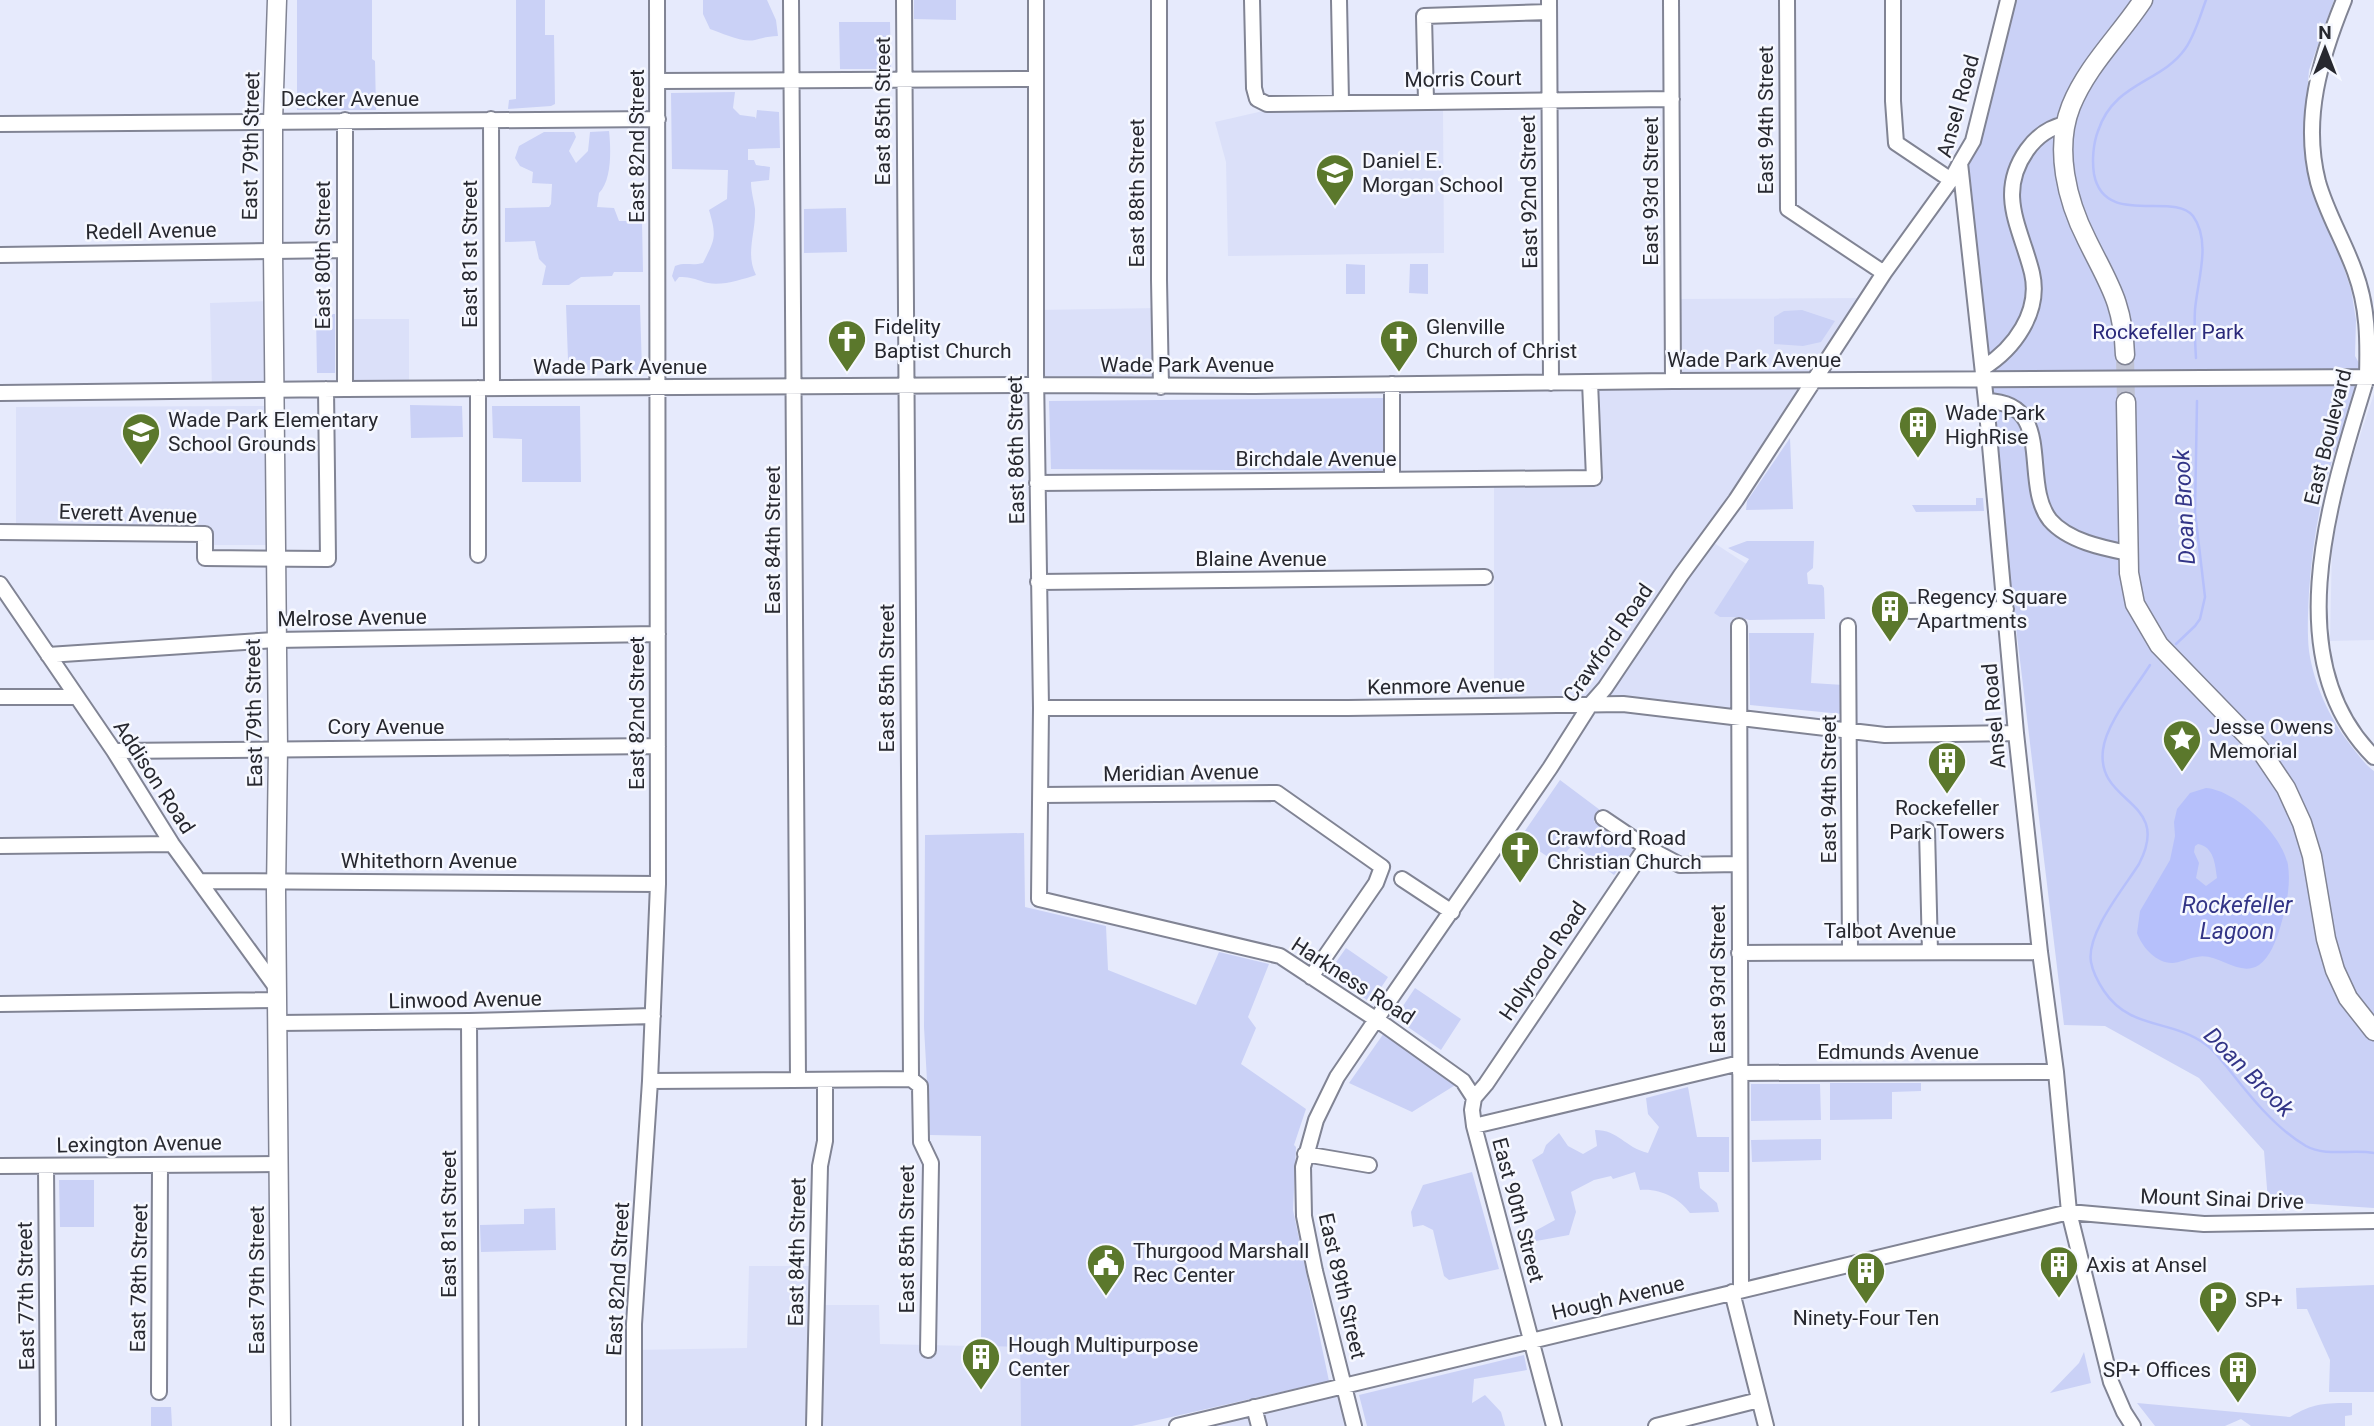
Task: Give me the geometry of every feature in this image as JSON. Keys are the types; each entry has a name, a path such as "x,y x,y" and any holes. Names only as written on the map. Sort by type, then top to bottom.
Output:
{"main road":[{"name":"East 79th Street","path":"277,0 273,250 281,1426"},
{"path":"2125,355 2123,322 2117,299 2080,226 2068,192 2064,148 2071,106 2090,72 2143,0"},
{"path":"2126,402 2132,594 2140,614 2159,645 2259,748 2286,788 2302,823 2312,856 2326,939 2335,970 2348,998 2374,1031"}],"street":[{"name":"East 82nd Street","path":"634,1426 634,1324 650,1081 658,884 657,0"},
{"name":"East 84th Street","path":"791,0 798,1080"},
{"name":"East 85th Street","path":"904,0 911,1079 920,1086 921,1142 931,1163 928,1350"},
{"name":"East 86th Street","path":"1036,0 1040,900"},
{"name":"East 88th Street","path":"1160,0 1158,280 1161,387"},
{"name":"Morris Court","path":"1252,0 1254,88 1257,99 1267,104 1672,99"},
{"path":"1339,0 1341,101"},
{"name":"East 93rd Street","path":"1671,0 1673,381"},
{"name":"East 94th Street","path":"1787,0 1788,209 1884,273"},
{"path":"1893,0 1896,143 1951,180"},
{"name":"Ansel Road","path":"2008,0 1973,141 1960,163 1986,401 2016,733 2056,1072 2069,1212 2111,1382 2123,1412 2133,1426"},
{"name":"East Boulevard","path":"2344,0 2318,73 2313,105 2314,151 2322,194 2361,290 2368,323 2370,377 2330,516 2320,565 2319,599 2321,645 2327,680 2348,724 2374,757"},
{"path":"1426,101 1424,16 1444,7 1549,6"},
{"name":"East 92nd Street","path":"1549,6 1552,383"},
{"path":"658,81 1036,79"},
{"name":"East 81st Street","path":"478,555 491,119"},
{"name":"Decker Avenue","path":"0,124 658,119"},
{"name":"East 80th Street","path":"345,120 345,389"},
{"path":"1983,373 2006,352 2019,335 2034,293 2032,275 2013,208 2011,188 2015,170 2036,139 2053,127 2066,124"},
{"name":"Crawford Road","path":"1305,1154 1326,1097 1376,1020 1550,768 1590,705 1605,688 1681,575 1736,500 1884,273 1951,180 1960,163"},
{"name":"Redell Avenue","path":"0,255 344,250"},
{"name":"Wade Park Avenue","path":"0,393 1813,381 1983,373 2370,377"},
{"name":"Birchdale Avenue","path":"1037,483 1594,478 1590,382"},
{"path":"1392,383 1392,480"},
{"path":"275,558 328,559 326,389"},
{"path":"1986,401 2011,404 2027,424 2034,444 2040,501 2044,511 2056,525 2079,539 2129,553"},
{"name":"Everett Avenue","path":"0,532 205,534 205,558 275,558"},
{"name":"Blaine Avenue","path":"1038,582 1485,577"},
{"name":"Addison Road","path":"0,584 114,751 172,844 278,995"},
{"path":"1910,611 2006,609"},
{"name":"East 93rd Street","path":"1739,626 1740,1068 1736,1291 1766,1426"},
{"name":"East 94th Street","path":"1848,626 1850,951"},
{"name":"Melrose Avenue","path":"48,654 275,640 658,634"},
{"path":"0,697 76,697"},
{"name":"Kenmore Avenue","path":"1041,708 1348,708 1623,704 1885,735 2016,733"},
{"name":"Cory Avenue","path":"114,751 658,746"},
{"name":"Meridian Avenue","path":"1041,795 1277,793 1382,867 1376,883 1311,977"},
{"path":"1603,818 1646,847 1681,865 1739,864"},
{"path":"1927,830 1930,952"},
{"path":"0,846 172,844"},
{"name":"Holyrood Road","path":"1474,1098 1646,847"},
{"path":"1402,879 1452,912"},
{"name":"Whitethorn Avenue","path":"200,881 658,884"},
{"name":"Harkness Road","path":"1040,900 1280,956 1463,1081 1474,1098"},
{"name":"Talbot Avenue","path":"1739,953 2040,952"},
{"path":"0,1004 278,995"},
{"name":"Linwood Avenue","path":"278,1023 653,1016"},
{"name":"East 81st Street","path":"468,1021 471,1426"},
{"name":"Edmunds Avenue","path":"1474,1126 1740,1068 2056,1072"},
{"path":"650,1081 911,1079"},
{"name":"East 84th Street","path":"814,1426 820,1166 825,1141 825,1080"},
{"path":"1474,1098 1474,1126"},
{"name":"East 90th Street","path":"1474,1126 1554,1426"},
{"path":"1305,1154 1369,1165"},
{"name":"East 89th Street","path":"1305,1154 1305,1228 1354,1426"},
{"name":"Lexington Avenue","path":"0,1167 279,1164"},
{"name":"East 78th Street","path":"159,1392 160,1165"},
{"name":"East 77th Street","path":"46,1166 48,1426"},
{"name":"Hough Avenue","path":"1177,1426 2069,1212"},
{"name":"Mount Sinai Drive","path":"2069,1212 2204,1224 2374,1221"},
{"path":"1656,1426 1759,1400"},
{"path":"1254,1407 1259,1426"}],"shaded area":[{"name":"Daniel E. Morgan School","path":"1443,110 1444,253 1228,256 1226,162 1215,122 1263,111"},
{"path":"1867,298 1708,539 1768,578 1739,626 1739,719 1702,713 1494,706 1494,479 1594,478 1590,382 1673,381 1673,299"},
{"path":"273,301 274,390 212,390 210,303"},
{"path":"1159,308 1161,387 1036,385 1036,310"},
{"path":"344,319 409,319 409,389 345,389"},
{"path":"2374,394 2374,640 2330,641 2332,546 2347,474"},
{"name":"Wade Park Elementary School Grounds","path":"265,406 266,545 208,545 207,525 16,526 16,407"},
{"path":"749,1266 818,1266 817,1305 879,1305 880,1344 1020,1347 1021,1426 634,1426 634,1350 747,1348"},
{"path":"1344,1387 1354,1426 1177,1426"}],"green space":[{"path":"297,0 372,0 372,59 375,61 376,110 297,110"},
{"path":"516,0 545,0 545,35 554,35 555,104 551,106 508,109 509,100 516,99"},
{"path":"703,0 767,0 776,20 778,36 744,40 710,29 703,14"},
{"path":"914,0 956,0 956,20 914,19"},
{"name":"Rockefeller Park","path":"2008,0 2334,0 2309,70 2304,128 2307,161 2351,289 2356,320 2355,356 2367,377 2343,428 2326,481 2311,564 2308,636 2315,676 2329,711 2349,743 2374,771 2374,1208 2268,1201 2264,1151 2199,1078 2105,1026 2064,1025 1960,163"},
{"path":"839,22 890,22 891,69 840,69"},
{"path":"735,92 733,108 740,115 756,119 757,110 779,112 780,148 748,149 748,160 754,160 756,165 770,167 769,180 751,182 755,218 751,259 756,275 721,283 707,283 682,277 675,282 672,276 675,266 703,263 707,255 714,232 709,210 727,199 728,170 672,169 671,93"},
{"path":"609,131 608,172 599,193 597,207 614,208 619,221 642,221 643,272 614,272 612,276 581,277 569,285 542,285 546,266 539,259 535,241 505,242 505,208 549,207 551,204 552,184 532,183 533,172 520,166 515,158 519,146 544,132 574,132 576,137 569,151 576,163 588,151 590,132"},
{"path":"846,208 847,252 804,253 804,209"},
{"path":"1346,264 1365,265 1365,294 1346,294"},
{"path":"1410,264 1428,264 1428,294 1409,293"},
{"path":"566,305 640,305 642,370 583,370 582,360 568,360"},
{"path":"1802,310 1835,321 1821,342 1803,346 1774,344 1774,317 1784,311"},
{"path":"316,314 335,314 335,373 317,373"},
{"path":"1384,398 1384,471 1051,469 1049,401"},
{"path":"410,405 462,406 463,437 411,438"},
{"path":"492,406 580,406 581,482 522,482 522,439 493,438"},
{"path":"1790,438 1793,509 1746,510 1747,501"},
{"path":"1976,498 1983,498 1984,511 1916,512 1912,505 1976,505"},
{"path":"1747,541 1814,541 1813,568 1807,573 1808,584 1822,585 1824,588 1825,619 1749,620 1720,617 1714,613 1749,559 1728,548"},
{"path":"1749,633 1814,633 1811,683 1844,685 1842,714 1750,705"},
{"path":"1560,780 1600,810 1594,822 1634,849 1614,875 1573,844 1557,863 1520,838"},
{"path":"1024,833 1025,907 1106,926 1108,970 1196,1005 1219,952 1269,964 1248,1017 1256,1028 1241,1064 1306,1109 1294,1145 1293,1210 1329,1381 1132,1426 1021,1426 1020,1347 981,1346 981,1136 930,1135 924,1027 925,835"},
{"path":"1346,948 1388,977 1371,1003 1329,972"},
{"path":"1415,988 1461,1019 1441,1050 1395,1018"},
{"path":"1384,1033 1457,1084 1412,1112 1349,1083"},
{"path":"1830,1083 1921,1083 1921,1091 1892,1092 1892,1119 1830,1120"},
{"path":"1751,1084 1820,1084 1821,1120 1751,1121"},
{"path":"1688,1087 1697,1137 1729,1137 1729,1172 1698,1172 1700,1188 1717,1203 1719,1212 1690,1213 1668,1195 1640,1190 1635,1172 1613,1179 1611,1176 1594,1180 1571,1192 1576,1212 1569,1235 1531,1242 1535,1231 1555,1220 1532,1160 1543,1153 1546,1145 1559,1133 1568,1146 1583,1154 1597,1146 1595,1130 1610,1133 1648,1153 1659,1127 1648,1114 1646,1098"},
{"path":"1821,1139 1821,1160 1752,1162 1751,1140"},
{"path":"1472,1172 1499,1269 1449,1280 1444,1276 1433,1230 1423,1225 1413,1227 1411,1212 1423,1185"},
{"path":"59,1180 94,1180 94,1227 60,1227"},
{"path":"555,1208 556,1250 481,1252 480,1225 524,1224 524,1209"},
{"path":"2374,1285 2374,1392 2329,1392 2330,1360 2307,1309 2297,1309 2296,1288"},
{"path":"2084,1352 2091,1383 2050,1393 2079,1363"},
{"path":"1524,1355 1527,1370 1474,1379 1472,1403 1485,1395 1501,1412 1505,1426 1367,1426 1359,1395"},
{"path":"2137,1403 2290,1417 2320,1405 2352,1403 2352,1415 2345,1416 2345,1426 2251,1426 2241,1419 2225,1426 2155,1426"},
{"path":"151,1407 171,1407 172,1426 151,1426"}],"water":[{"name":"Rockefeller Lagoon","path":"2206,788 2218,791 2244,805 2268,828 2284,853 2289,881 2280,928 2266,958 2251,968 2236,967 2205,956 2175,963 2166,962 2150,953 2137,933 2140,911 2170,860 2177,809 2190,793","holes":["2195,846 2203,846 2211,852 2217,878 2206,886 2196,878 2199,863 2194,852"]}],"waterway":[{"name":"Doan Brook","path":"2196,358 2195,310 2203,250 2199,226 2193,216 2184,209 2171,206 2140,206 2111,200 2100,190 2094,174 2093,158 2096,136 2105,115 2126,92 2164,69 2185,49 2206,0"},
{"name":"Doan Brook","path":"2176,644 2200,619 2205,597 2195,512 2197,401"},
{"name":"Doan Brook","path":"2150,665 2115,718 2103,750 2104,768 2110,782 2141,814 2147,826 2147,843 2139,864 2094,938 2091,962 2096,977 2114,1003 2126,1012 2192,1036 2208,1046 2263,1110 2306,1146 2331,1152 2374,1153"}],"tunnel":[{"path":"2125,355 2126,402"}],"place":[{"name":"Daniel E. Morgan School","path":"1335,207"},
{"name":"Fidelity Baptist Church","path":"847,373"},
{"name":"Glenville Church of Christ","path":"1399,373"},
{"name":"Wade Park HighRise","path":"1918,459"},
{"name":"Wade Park Elementary School Grounds","path":"141,466"},
{"name":"Regency Square Apartments","path":"1890,643"},
{"name":"Jesse Owens Memorial","path":"2182,773"},
{"name":"Rockefeller Park Towers","path":"1947,795"},
{"name":"Crawford Road Christian Church","path":"1520,884"},
{"name":"Thurgood Marshall Rec Center","path":"1106,1297"},
{"name":"Axis at Ansel","path":"2059,1299"},
{"name":"Ninety-Four Ten","path":"1866,1305"},
{"name":"SP+","path":"2218,1334"},
{"name":"Hough Multipurpose Center","path":"981,1391"},
{"name":"SP+ Offices","path":"2238,1404"}]}
